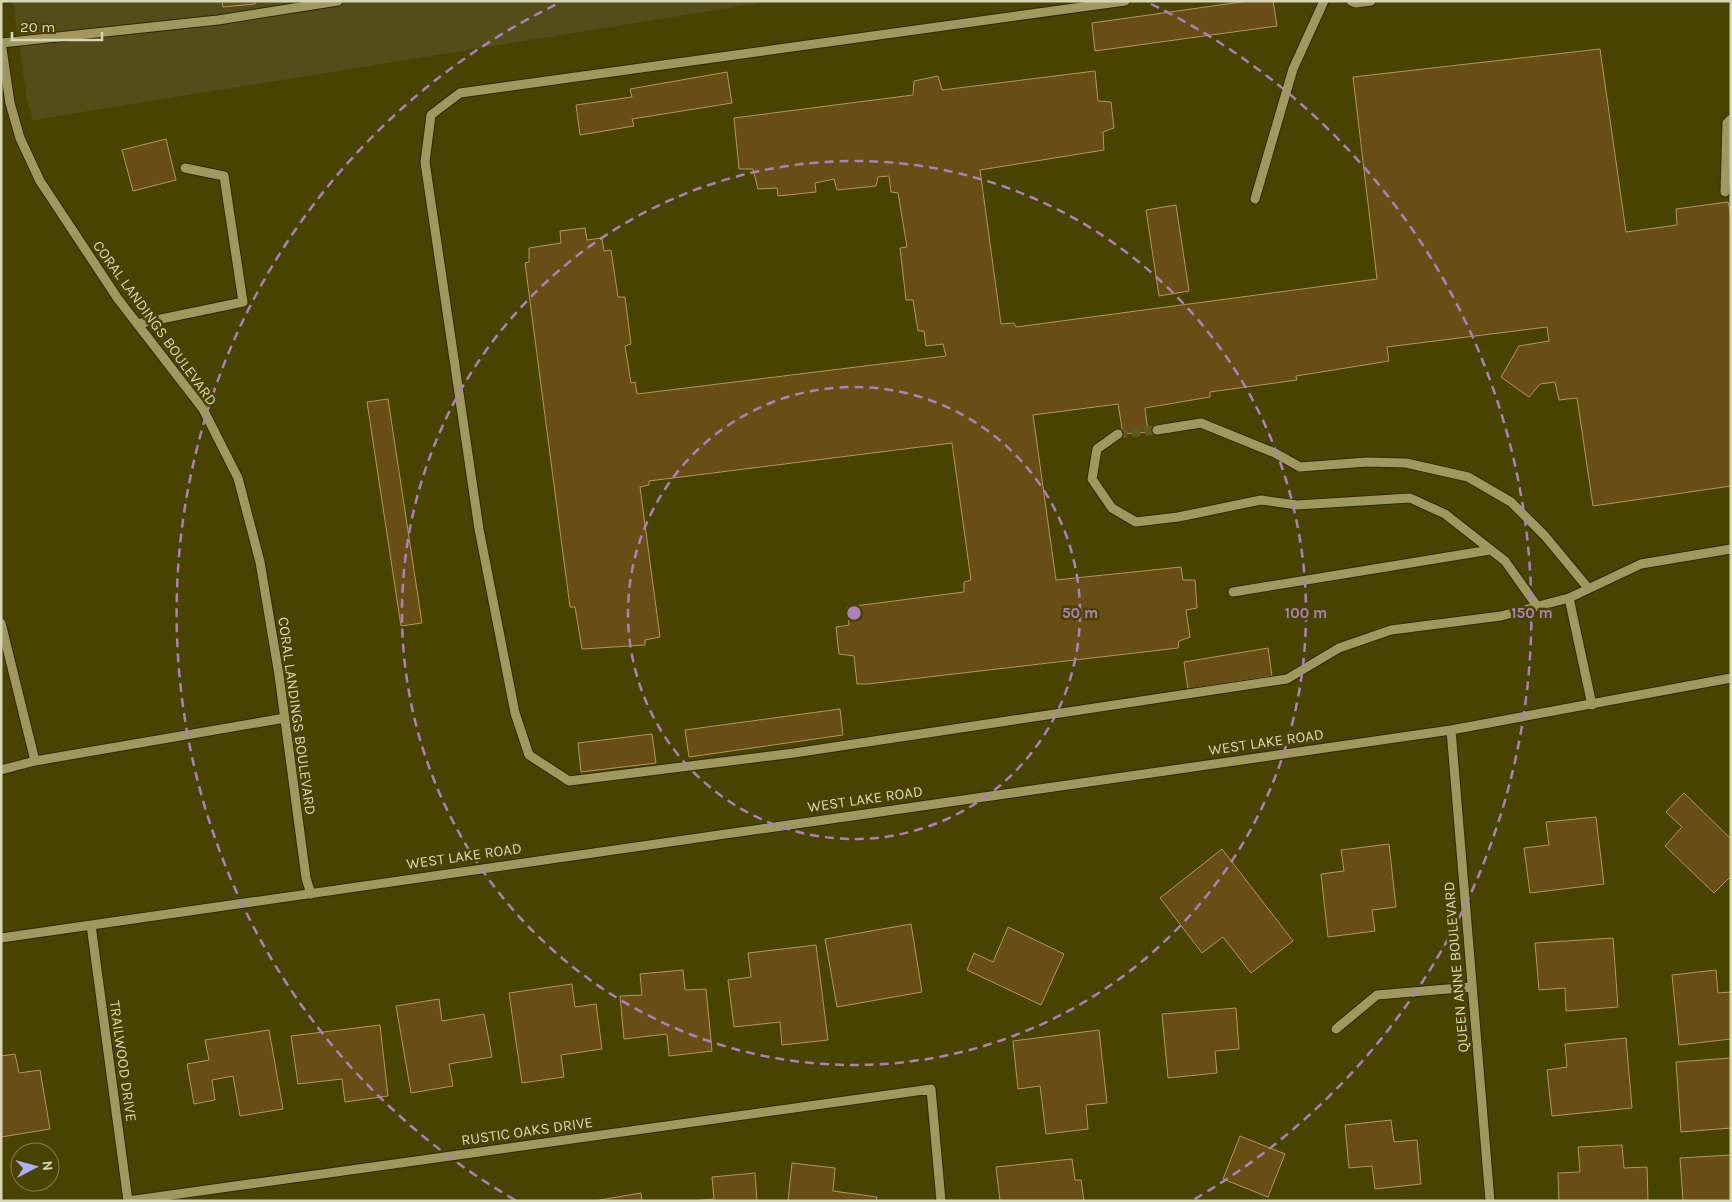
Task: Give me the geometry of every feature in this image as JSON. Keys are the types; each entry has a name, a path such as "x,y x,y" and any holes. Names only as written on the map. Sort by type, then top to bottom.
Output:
{"street":[{"path":"1,43 218,20 338,1"},
{"path":"1125,1 460,93 431,115 425,162 479,529 515,713 529,755 569,781 794,753 1287,679 1339,648 1391,630 1501,616 1569,598 1640,564 1731,549"},
{"path":"1255,199 1293,69 1324,1"},
{"path":"1351,1 1356,3 1371,1"},
{"name":"CORAL LANDINGS BOULEVARD","path":"1,43 10,103 20,138 40,181 85,251 136,324 203,409 238,478 260,562 285,718 306,878 311,894"},
{"path":"1725,192 1727,123 1731,119"},
{"path":"136,324 243,302 237,250 224,176 184,168"},
{"path":"1157,430 1202,423 1274,453 1300,467 1367,462 1406,463 1468,477 1511,502 1546,536 1588,588"},
{"path":"1118,434 1098,449 1092,479 1112,508 1136,522 1178,517 1261,500 1297,505 1410,498 1444,514 1505,561 1537,606"},
{"path":"1233,592 1490,550"},
{"path":"1569,598 1592,705"},
{"path":"1,623 34,762"},
{"name":"WEST LAKE ROAD","path":"1,938 311,894 330,889 1451,730 1731,678"},
{"path":"1,770 34,762 285,718"},
{"name":"QUEEN ANNE BOULEVARD","path":"1451,730 1490,1201"},
{"name":"TRAILWOOD DRIVE","path":"91,925 128,1201"},
{"path":"1336,1029 1377,994 1471,987"},
{"name":"RUSTIC OAKS DRIVE","path":"128,1201 931,1089 941,1201"}],"shaded area":[{"path":"13,1 772,1 33,120 27,99"}],"building":[{"path":"222,1 255,1 255,4 223,7"},
{"path":"1248,1 1273,1 1277,26 1095,51 1092,23"},
{"path":"1600,49 1626,232 1677,225 1676,209 1728,202 1731,215 1731,486 1593,506 1577,398 1559,400 1555,382 1540,384 1529,397 1501,377 1519,346 1549,341 1547,327 1387,347 1389,361 1296,376 1297,380 1210,392 1210,397 1145,408 1148,432 1123,434 1118,404 1033,415 1056,580 1181,567 1183,580 1195,580 1197,608 1186,610 1190,637 1179,641 1178,648 857,684 854,656 839,654 836,627 849,625 847,607 964,592 964,582 971,580 952,443 649,481 649,485 640,487 660,637 645,640 645,645 582,649 575,607 570,607 525,263 529,262 529,248 561,243 560,231 585,228 587,240 602,238 604,251 611,250 618,297 625,297 631,344 625,346 631,383 635,382 637,394 946,356 943,344 926,346 924,331 918,331 913,300 906,300 900,248 907,247 898,193 891,192 889,176 878,177 876,186 837,190 834,179 815,183 816,192 778,196 777,188 758,189 753,169 739,169 734,118 913,95 914,81 938,76 942,90 1095,71 1098,101 1111,102 1114,128 1103,132 1104,150 980,170 1001,324 1014,323 1016,327 1377,279 1353,77"},
{"path":"727,72 732,103 632,119 634,126 580,135 576,105 632,97 630,89"},
{"path":"166,139 176,180 133,191 122,150"},
{"path":"1176,205 1189,291 1159,296 1146,210"},
{"path":"388,399 422,623 401,626 367,402"},
{"path":"1268,648 1272,676 1188,689 1184,662"},
{"path":"840,709 843,735 689,757 685,730"},
{"path":"652,734 656,763 581,772 578,743"},
{"path":"1684,793 1731,839 1731,876 1714,893 1665,846 1682,827 1666,812"},
{"path":"1596,817 1604,884 1530,893 1524,848 1549,845 1546,822"},
{"path":"1389,844 1396,907 1372,910 1375,931 1328,937 1321,874 1344,871 1341,850"},
{"path":"1222,849 1293,941 1251,973 1223,937 1202,953 1160,898"},
{"path":"911,924 922,992 837,1007 825,939"},
{"path":"1008,927 1064,954 1041,1005 967,970 974,953 993,962"},
{"path":"1613,938 1618,1007 1566,1011 1565,988 1539,990 1535,943"},
{"path":"816,945 828,1040 782,1045 780,1022 734,1027 728,980 751,977 748,953"},
{"path":"683,970 685,990 706,989 712,1051 669,1056 667,1034 624,1039 620,996 642,995 640,974"},
{"path":"1716,970 1718,993 1731,992 1731,1039 1679,1045 1672,975"},
{"path":"572,984 575,1007 596,1004 602,1049 561,1055 564,1077 522,1083 509,993"},
{"path":"439,999 442,1021 484,1014 492,1057 449,1064 453,1086 411,1093 396,1006"},
{"path":"1236,1008 1239,1049 1215,1051 1217,1073 1168,1078 1162,1014"},
{"path":"380,1025 388,1096 345,1102 342,1079 298,1084 291,1036"},
{"path":"269,1030 283,1109 240,1116 233,1076 212,1080 215,1100 194,1104 187,1064 209,1060 205,1040"},
{"path":"1099,1030 1107,1103 1086,1105 1088,1129 1046,1134 1040,1086 1018,1089 1013,1041"},
{"path":"1626,1038 1632,1108 1552,1116 1547,1070 1567,1067 1565,1044"},
{"path":"15,1054 19,1073 40,1070 50,1129 1,1137 1,1056"},
{"path":"1731,1058 1731,1128 1681,1132 1676,1062"},
{"path":"1391,1120 1394,1142 1417,1140 1421,1184 1375,1189 1372,1166 1349,1168 1345,1125"},
{"path":"1240,1136 1285,1154 1268,1197 1223,1179"},
{"path":"1622,1145 1624,1168 1647,1167 1648,1201 1559,1201 1558,1173 1580,1172 1578,1147"},
{"path":"1731,1155 1731,1201 1683,1201 1680,1158"},
{"path":"1072,1159 1075,1180 1081,1180 1084,1201 1000,1201 996,1167"},
{"path":"792,1163 835,1168 833,1191 877,1197 876,1201 788,1201"},
{"path":"755,1173 757,1201 691,1201 714,1199 712,1177"},
{"path":"641,1193 642,1201 594,1201"}],"tunnel":[{"path":"1118,434 1157,430"}]}
